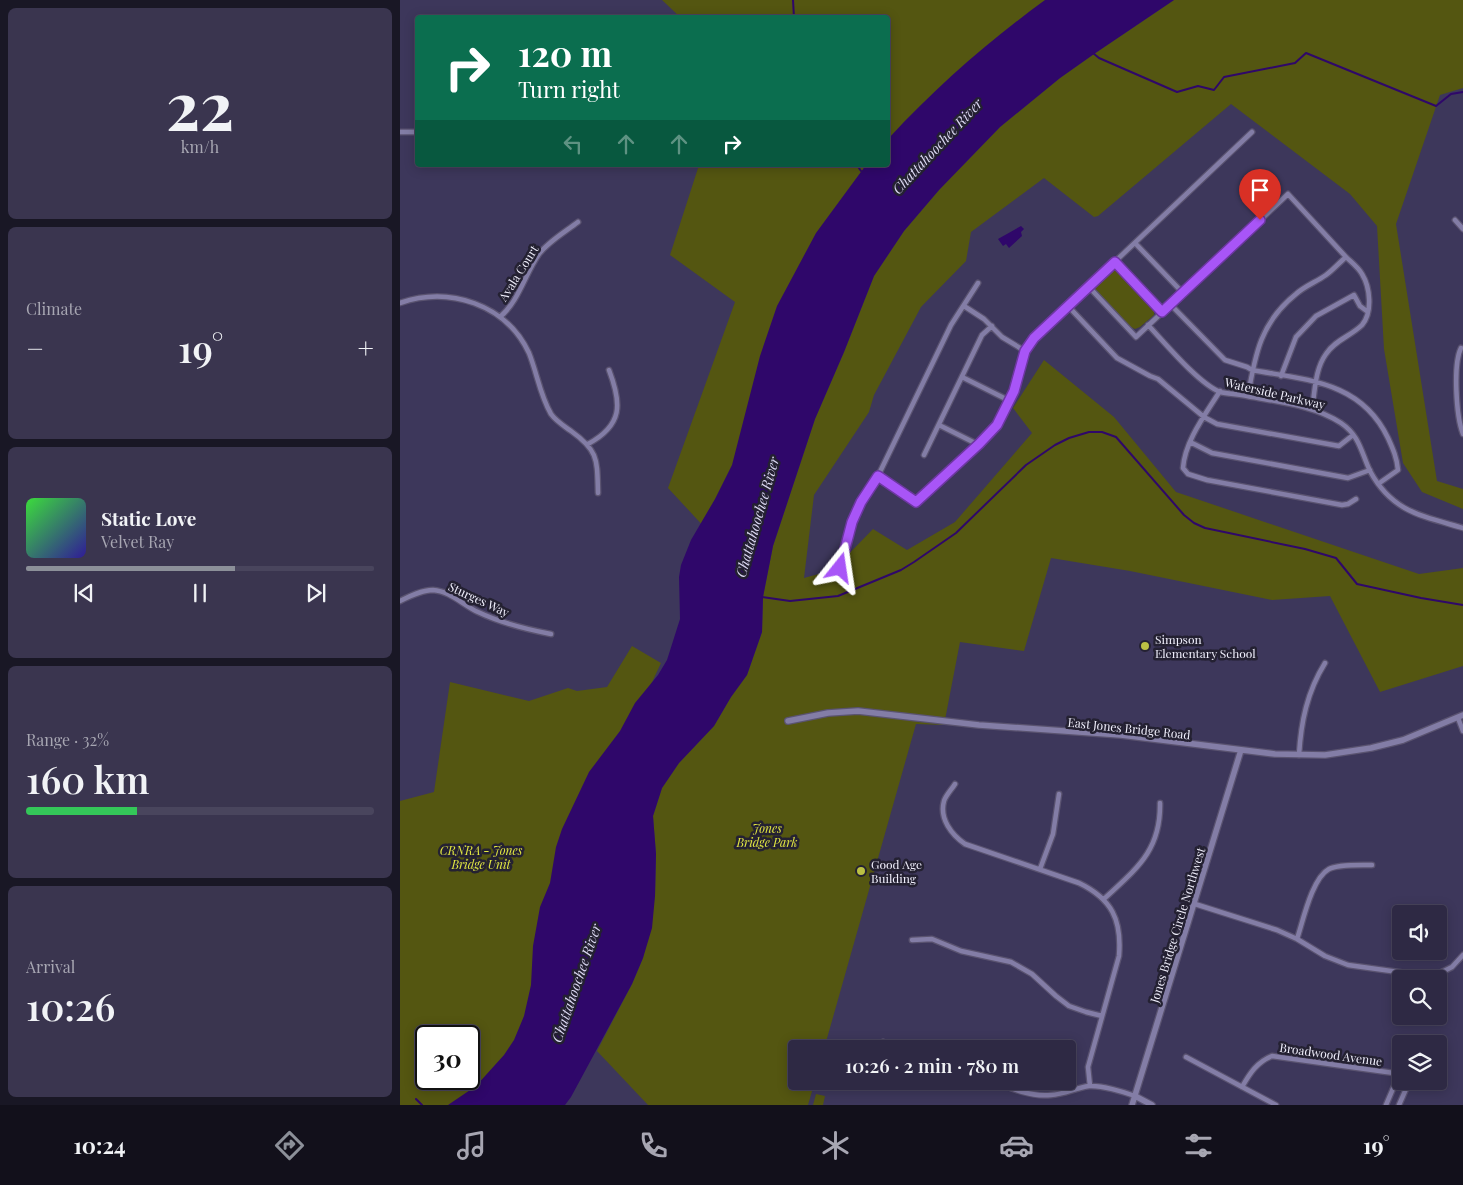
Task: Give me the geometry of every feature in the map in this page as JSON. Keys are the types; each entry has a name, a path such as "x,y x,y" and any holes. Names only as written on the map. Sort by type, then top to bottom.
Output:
{"street":[{"path":"400,132 415,132"},
{"path":"878,476 916,502 997,425 1014,391 1025,351 1034,338 1252,132"},
{"path":"1088,286 1136,337 1288,194 1360,271 1366,282 1368,294 1368,312 1362,325 1335,343 1326,353 1320,364 1312,409"},
{"path":"1455,220 1463,229"},
{"name":"Avala Court","path":"500,317 518,295 540,252 578,222"},
{"path":"1135,243 1183,292"},
{"path":"1248,396 1252,370 1260,340 1269,322 1297,292 1326,274 1346,257"},
{"path":"1115,262 1162,312"},
{"path":"840,568 852,522 861,502 878,476 952,325 978,282"},
{"path":"1281,376 1296,337 1316,316 1354,295 1360,306 1368,312"},
{"path":"400,303 431,296 452,297 474,302 500,317 513,330 528,351 544,400 552,414 562,425 588,444 596,457 598,493"},
{"path":"1170,304 1224,360 1252,370 1332,386 1350,394 1368,409 1382,425 1397,458 1398,470 1378,484"},
{"path":"964,306 984,319 1002,337 1025,351"},
{"path":"1068,306 1117,358 1158,379 1204,417 1217,424 1339,446 1353,435"},
{"name":"Waterside Parkway","path":"1148,325 1190,368 1220,392 1312,409 1328,415 1343,424 1361,446 1370,470 1378,484 1392,500 1416,515 1463,528"},
{"path":"924,455 982,335 992,326"},
{"path":"1461,348 1457,356 1456,369 1458,414 1463,434"},
{"path":"588,444 606,432 613,423 617,412 618,394 609,370"},
{"path":"962,377 1010,401"},
{"path":"1220,392 1184,455 1183,468 1188,474 1207,480 1342,505 1356,499"},
{"path":"939,425 979,444"},
{"path":"1190,442 1212,453 1348,478 1370,470"},
{"name":"Sturges Way","path":"400,600 428,590 438,591 502,622 551,634"},
{"path":"1299,755 1301,724 1315,679 1325,664"},
{"name":"East Jones Bridge Road","path":"788,721 828,713 858,710 978,725 1121,735 1275,754 1299,755 1332,754 1371,748 1404,740 1460,716"},
{"path":"1460,716 1463,731"},
{"name":"Jones Bridge Circle Northwest","path":"1132,1105 1241,750"},
{"path":"955,784 944,800 944,813 948,826 955,837 966,844 1079,883 1104,899 1111,908 1118,923 1120,938 1119,956 1088,1067 1090,1086"},
{"path":"1040,869 1053,834 1059,794"},
{"path":"1104,899 1136,869 1151,848 1160,820 1160,803"},
{"path":"1298,939 1313,890 1321,875 1330,868 1372,865"},
{"path":"1195,904 1277,930 1298,939 1325,956 1348,964 1420,975 1438,974 1452,967 1463,954"},
{"path":"912,940 932,939 961,951 1011,962 1032,974 1069,1006 1102,1016"},
{"name":"Broadwood Avenue","path":"1242,1087 1252,1070 1265,1059 1272,1056 1392,1073"},
{"path":"1186,1057 1276,1105"},
{"path":"1076,1089 1090,1086 1122,1091 1152,1105"},
{"path":"1015,1090 1029,1094 1050,1095 1072,1090"},
{"path":"1386,1105 1392,1090"},
{"path":"1399,1105 1406,1090"}],"green space":[{"path":"662,0 1054,0 890,150 890,15 678,15"},
{"name":"Jones Bridge Park","path":"1174,0 1463,0 1463,88 1440,95 1396,224 1437,481 1463,489 1463,509 1422,492 1403,463 1384,349 1377,226 1350,194 1231,104 1098,216 1094,217 1044,178 971,232 966,261 921,307 874,395 869,412 814,495 804,578 833,570 873,529 907,550 955,522 1032,433 1013,408 1044,360 1114,417 1176,492 1419,574 1463,568 1463,666 1380,692 1330,596 1272,600 1130,571 1051,558 1024,651 960,642 944,725 916,724 827,1040 788,1040 788,1090 812,1090 808,1105 648,1105 597,1051 632,984 643,958 655,896 656,854 653,816 662,788 679,763 714,726 747,675 762,632 763,597 773,546 815,419 874,276 904,231 939,190 1000,127 1060,78"},
{"path":"698,167 875,167 720,544 668,488 735,302 670,255"},
{"path":"1110,269 1119,270 1154,308 1154,315 1135,329 1095,291 1096,282"},
{"name":"CRNRA - Jones Bridge Unit","path":"632,646 661,663 633,723 508,1061 480,1086 480,1025 415,1025 415,1090 476,1090 459,1105 400,1105 400,801 434,792 450,682 529,701 568,688 577,691 607,687"},
{"path":"816,1094 825,1096 823,1105 813,1105"}],"water":[{"name":"Chattahoochee River","path":"1045,0 1174,0 1060,78 1000,127 939,190 904,231 874,276 815,419 773,546 763,597 762,632 747,675 714,726 679,763 662,788 653,816 656,854 652,928 643,958 632,984 565,1105 448,1105 470,1090 480,1090 480,1082 504,1055 514,1040 524,1016 531,985 533,946 540,907 550,883 556,847 562,829 589,772 620,731 635,703 658,675 667,660 680,619 679,577 681,565 691,540 732,465 760,356 777,306 816,233 865,167 890,167 890,137 964,65"},
{"path":"1021,226 1024,229 1021,232 1022,236 1009,248 1006,244 1003,246 998,239"}],"waterway":[{"path":"793,0 794,15"},
{"path":"1093,53 1099,58 1177,92 1198,86 1214,90 1224,77 1295,63 1306,53 1436,106 1451,94 1463,92"},
{"path":"858,167 861,171"},
{"path":"762,597 790,601 838,596 901,570 956,533 1026,465 1055,445 1069,438 1089,432 1102,432 1116,437 1184,515 1194,523 1205,528 1305,549 1336,558 1357,584 1463,605"},
{"path":"416,1099 422,1105"}],"place":[{"name":"Simpson Elementary School","path":"1145,646"},
{"name":"Good Age Building","path":"861,871"}],"route":[{"path":"840,568 852,522 861,502 878,476 916,502 997,425 1014,391 1025,351 1034,338 1115,262 1162,312 1260,220"}]}
